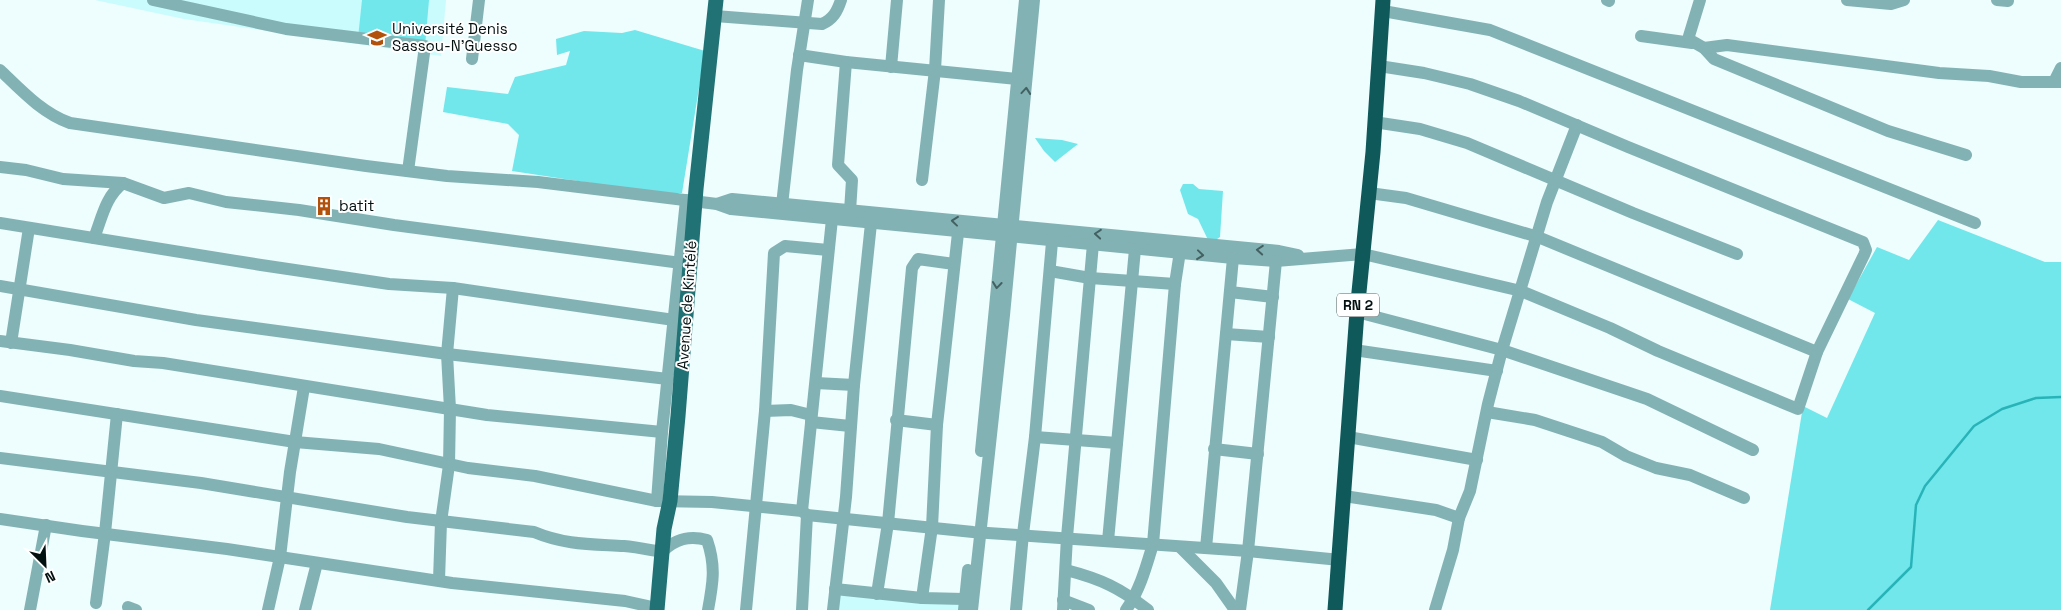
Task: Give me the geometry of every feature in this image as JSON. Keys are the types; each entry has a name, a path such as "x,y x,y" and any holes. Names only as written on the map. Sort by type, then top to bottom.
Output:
{"highway":[{"name":"RN 2","path":"1335,610 1357,312 1369,193 1383,6"}],"main road":[{"name":"Avenue de Kintélé","path":"657,609 662,552 663,501 690,201 716,0"}],"street":[{"path":"153,0 286,29 425,46 408,171"},
{"path":"472,59 479,0"},
{"path":"782,205 799,54 808,0"},
{"path":"715,16 822,24 830,21 838,10 840,0"},
{"path":"891,67 896,0"},
{"path":"922,180 935,70 939,0"},
{"path":"1007,232 1024,0"},
{"path":"972,610 976,532 1007,232 1034,0"},
{"path":"1700,0 1689,36 1714,59 1870,123 1966,155"},
{"path":"1847,0 1891,4 1904,0"},
{"path":"1383,6 1490,30 1975,223"},
{"path":"1640,36 1698,46 1727,45 1939,73 1989,76 2021,82 2058,82 2061,68"},
{"path":"799,54 846,62 1017,79"},
{"path":"846,62 838,165 852,180 850,211"},
{"path":"0,70 44,110 58,119 70,123 408,171 448,176 538,182 717,204 731,209 832,219 871,218 1180,248 1233,258 1276,261 1363,254 1521,292 1798,409 1817,352 1866,250 1863,242 1519,101 1470,84 1424,73 1379,66"},
{"path":"1374,122 1420,129 1467,143 1737,254"},
{"path":"1435,610 1453,550 1459,518 1470,491 1502,350 1538,237 1547,202 1577,125"},
{"path":"0,167 26,170 63,179 123,183 164,198 189,193 226,202 299,210 394,225 681,263"},
{"path":"94,238 113,190 123,183"},
{"path":"1369,193 1406,198 1538,237 1817,352"},
{"path":"717,204 732,199 850,211 871,218 958,233 1007,232 1052,242 1135,249 1180,248 1279,251 1308,258"},
{"path":"663,501 662,432 674,320 690,201"},
{"path":"833,610 871,218"},
{"path":"802,610 804,513 811,418 832,219"},
{"path":"0,223 389,284 454,288 674,320"},
{"path":"29,228 19,289 6,342 134,361 163,363 487,415 662,432"},
{"path":"922,598 932,527 937,425 958,233"},
{"path":"1016,610 1023,534 1036,438 1052,242"},
{"path":"1088,610 1063,605 1092,244"},
{"path":"746,610 765,411 774,254 785,246 828,250"},
{"path":"1126,610 1134,599 1142,581 1153,544 1175,284 1180,248"},
{"path":"1108,541 1135,249"},
{"path":"1206,548 1233,258"},
{"path":"877,594 888,523 896,420 912,268 918,259 954,264"},
{"path":"1240,610 1248,551 1276,261"},
{"path":"1050,271 1090,278 1175,284"},
{"path":"0,286 196,320 447,354 668,379"},
{"path":"439,580 441,522 449,465 450,409 447,354 454,288"},
{"path":"1230,292 1273,297"},
{"path":"1357,312 1502,350 1647,400 1753,450"},
{"path":"1226,334 1269,337"},
{"path":"1354,350 1497,371"},
{"path":"816,383 854,384"},
{"path":"268,610 280,558 287,496 304,387"},
{"path":"0,396 295,442 379,450 449,465 535,476 663,501 712,502 976,532 1067,537 1340,560"},
{"path":"765,411 791,410 811,418 850,426"},
{"path":"1487,412 1535,420 1602,442 1626,456 1656,468 1690,475 1744,498"},
{"path":"96,603 117,414"},
{"path":"896,420 937,425"},
{"path":"1348,437 1477,460"},
{"path":"1036,438 1117,443"},
{"path":"1214,449 1258,454"},
{"path":"0,458 287,496 441,522 534,532 551,540 570,543 627,546 662,552 671,543 696,537 707,540 714,566 714,582 708,610"},
{"path":"1344,496 1427,508 1459,518"},
{"path":"0,519 82,532 105,533 439,580 625,601 657,609"},
{"path":"30,610 46,525"},
{"path":"835,589 922,598 964,605 976,532"},
{"path":"1180,547 1216,583 1235,610"},
{"path":"305,610 317,563"},
{"path":"1066,570 1101,580 1118,588 1148,610"}],"shaded area":[{"name":"Université Denis Sassou-N'Guesso","path":"95,0 446,0 441,56 184,19"},
{"path":"362,0 429,0 425,46 358,38"},
{"path":"635,30 705,51 682,193 663,194 512,171 519,135 508,124 443,112 447,87 508,94 515,77 566,65 570,51 557,55 556,39 584,31 622,33"},
{"path":"1035,138 1062,140 1078,144 1055,162"},
{"path":"1183,184 1193,184 1199,189 1223,191 1220,237 1210,244 1198,219 1188,214 1180,190"},
{"path":"1938,220 2045,262 2061,262 2061,610 1770,610 1803,406 1827,418 1875,313 1848,299 1877,247 1909,260"},
{"path":"839,593 961,603 960,610 837,610"}],"waterway":[{"path":"1868,610 1911,567 1916,505 1925,486 1974,426 2002,409 2036,398 2061,397"}],"place":[{"name":"Université Denis Sassou-N'Guesso","path":"377,38"},
{"name":"batit","path":"324,206"}]}
